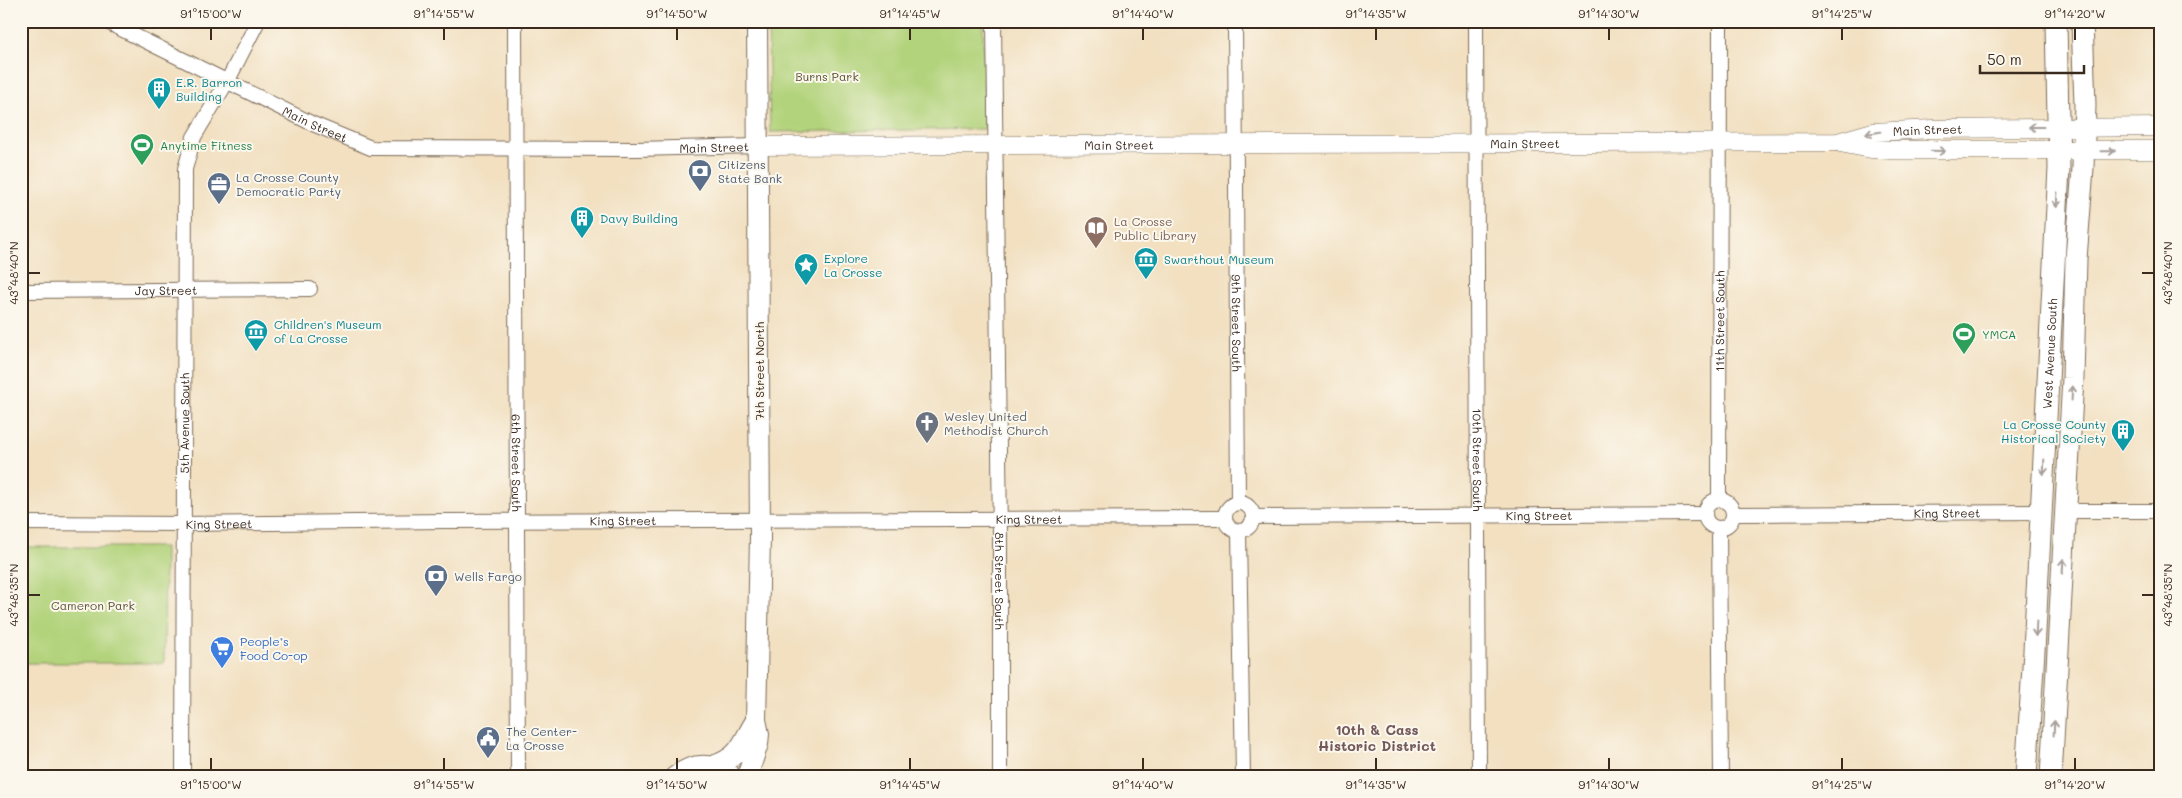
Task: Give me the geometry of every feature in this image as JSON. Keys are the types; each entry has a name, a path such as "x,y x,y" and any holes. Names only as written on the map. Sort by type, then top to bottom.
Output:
{"main road":[{"name":"7th Street North","path":"747,777 758,744 759,734 756,720 760,519 757,21"},
{"name":"West Avenue South","path":"2026,777 2042,512 2059,151 2056,21"},
{"name":"West Avenue South","path":"2051,777 2074,354 2076,259 2084,151 2082,21"},
{"name":"7th Street North","path":"675,777 696,765 712,766 726,762 735,756 745,742 748,732 756,720"},
{"path":"712,766 732,777"}],"street":[{"name":"Main Street","path":"105,21 228,80 313,124 371,148 517,149 757,146 1838,142 1873,132 1933,128 2161,127"},
{"name":"5th Avenue South","path":"183,777 185,169 194,137 228,80 258,21"},
{"name":"6th Street South","path":"515,21 518,777"},
{"name":"8th Street South","path":"994,21 997,145 1000,518 1000,777"},
{"name":"9th Street South","path":"1235,21 1238,503"},
{"name":"10th Street South","path":"1476,21 1479,777"},
{"name":"11th Street South","path":"1719,500 1720,21"},
{"path":"1838,142 1871,149 1890,150 2161,150"},
{"name":"Jay Street","path":"21,291 310,289"},
{"path":"1719,500 1730,506 1733,514 1727,526 1719,528 1710,526 1704,514 1711,503 1719,500"},
{"path":"1238,503 1251,508 1254,517 1248,529 1239,532 1231,529 1225,518 1227,509 1238,503"},
{"path":"2066,512 2161,511"},
{"name":"King Street","path":"1733,514 2042,512"},
{"name":"King Street","path":"1254,517 1704,514"},
{"name":"King Street","path":"21,523 183,524 518,520 1225,518"},
{"path":"1719,528 1722,777"},
{"path":"1239,532 1243,777"}],"green space":[{"name":"Burns Park","path":"768,21 983,21 985,129 770,132"},
{"name":"Cameron Park","path":"21,547 165,547 164,663 21,663"}],"place":[{"name":"E.R. Barron Building","path":"159,110"},
{"name":"Anytime Fitness","path":"142,166"},
{"name":"Citizens State Bank","path":"700,192"},
{"name":"La Crosse County Democratic Party","path":"219,205"},
{"name":"Davy Building","path":"582,239"},
{"name":"La Crosse Public Library","path":"1096,249"},
{"name":"Swarthout Museum","path":"1146,280"},
{"name":"Explore La Crosse","path":"806,286"},
{"name":"Children's Museum of La Crosse","path":"256,352"},
{"name":"YMCA","path":"1964,355"},
{"name":"Wesley United Methodist Church","path":"927,444"},
{"name":"La Crosse County Historical Society","path":"2123,452"},
{"name":"Wells Fargo","path":"436,597"},
{"name":"People’s Food Co-op","path":"222,669"},
{"name":"The Center- La Crosse","path":"488,759"}],"district":[{"name":"10th & Cass Historic District","path":"1377,738"}]}
